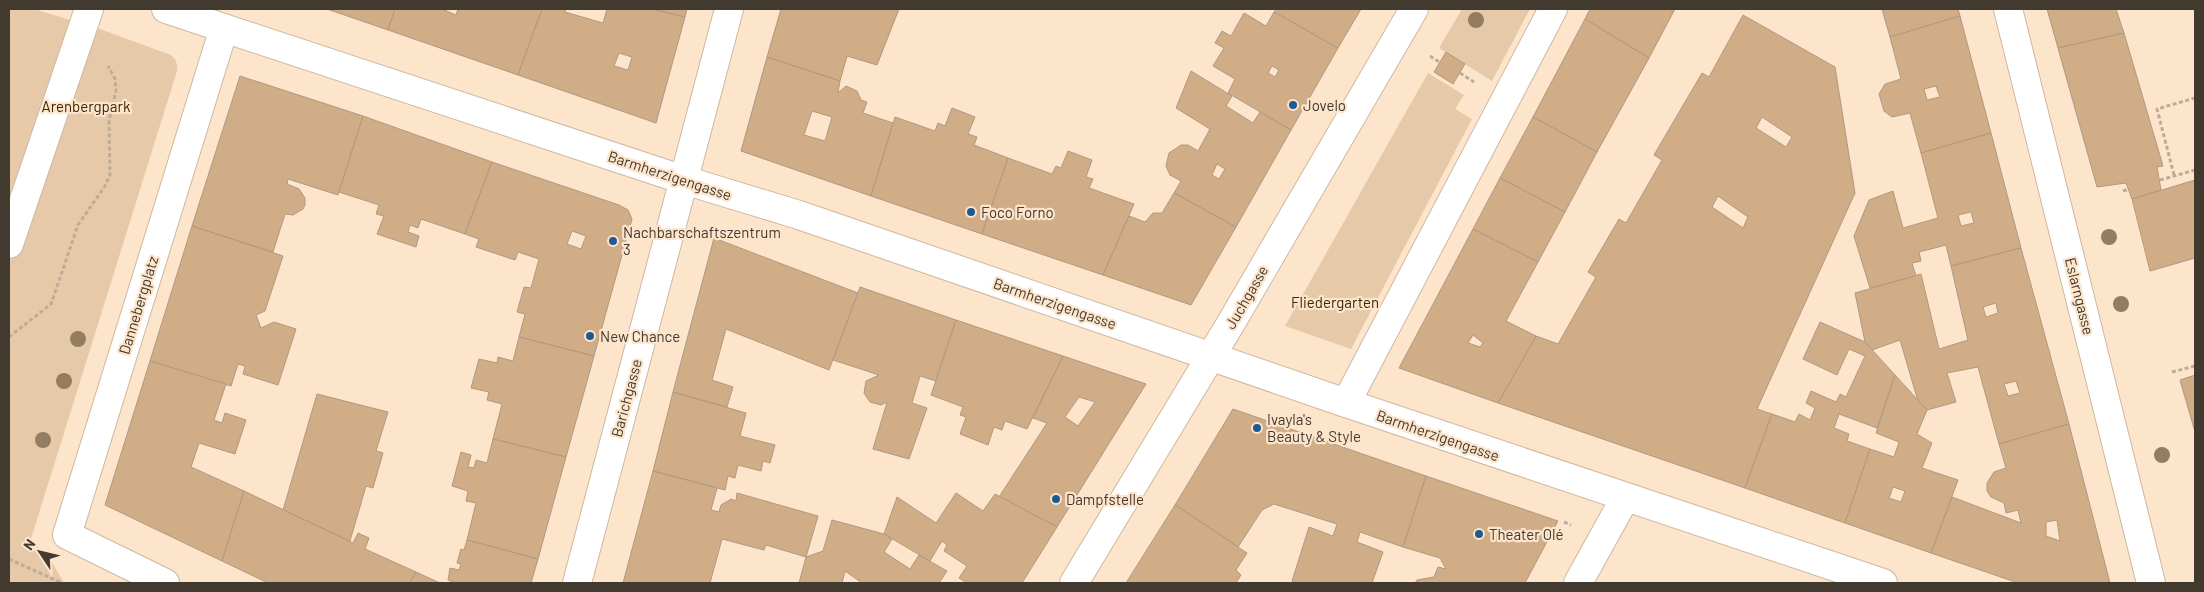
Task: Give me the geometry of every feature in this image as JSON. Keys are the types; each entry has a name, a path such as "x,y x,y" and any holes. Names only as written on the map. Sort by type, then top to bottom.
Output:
{"street":[{"path":"9,244 76,45 90,9"},
{"path":"166,9 224,28"},
{"name":"Barichgasse","path":"577,583 729,9"},
{"name":"Juchgasse","path":"1074,583 1211,356 1414,9"},
{"path":"1346,404 1553,9"},
{"name":"Eslarngasse","path":"2008,9 2151,583"},
{"name":"Barmherzigengasse","path":"224,28 684,180 799,215 1346,404 1883,583"},
{"name":"Dannebergplatz","path":"166,583 67,535 224,28"},
{"path":"1578,583 1625,498"}],"path":[{"path":"9,337 51,304 78,225 105,186 110,175 109,121 115,100 114,79 110,68 101,58 76,45"},
{"path":"1430,56 1440,62"},
{"path":"2174,175 2157,109 2195,98"},
{"path":"2160,180 2195,170"},
{"path":"2123,191 2129,189"},
{"path":"2172,372 2195,366"},
{"path":"9,560 62,583"}],"green space":[{"name":"Arenbergpark","path":"9,9 34,9 100,29 171,55 177,66 30,542 46,552 64,583 9,583"},
{"path":"1462,9 1530,9 1492,81 1439,48"},
{"name":"Fliedergarten","path":"1428,73 1464,95 1455,109 1472,119 1351,349 1285,326"}],"building":[{"path":"327,9 395,9 388,30"},
{"path":"395,9 442,9 456,15 458,9 542,9 518,75 388,30"},
{"path":"542,9 566,9 565,12 603,23 607,9 653,9 685,17 656,123 518,75","holes":["619,53 632,57 628,70 614,66"]},
{"path":"653,9 687,9 685,17"},
{"path":"781,9 899,9 877,65 847,56 840,81 767,57"},
{"path":"1276,9 1361,9 1338,48 1274,12"},
{"path":"1590,9 1675,9 1649,58 1585,19"},
{"path":"1882,9 1958,9 1960,16 1890,37"},
{"path":"2047,9 2116,9 2124,33 2058,48"},
{"path":"1274,12 1338,48 1291,130 1228,93 1235,79 1213,66 1224,48 1215,43 1222,31 1231,36 1244,13 1266,26","holes":["1272,66 1279,70 1275,77 1268,73"]},
{"path":"1743,15 1835,67 1855,193 1757,409 1772,414 1745,488 1498,403 1536,336 1558,344 1596,277 1588,272 1619,219 1626,223 1662,160 1654,155 1702,73 1709,77","holes":["1762,117 1792,137 1786,147 1756,128","1718,196 1748,217 1743,228 1712,207"]},
{"path":"1960,16 1991,133 1921,153 1910,113 1892,117 1884,111 1879,94 1885,84 1901,79 1890,37","holes":["1936,86 1940,97 1927,100 1924,89"]},
{"path":"1585,19 1649,58 1597,152 1533,117"},
{"path":"2124,33 2163,166 2157,167 2161,190 2132,199 2126,183 2097,187 2058,48"},
{"path":"1446,52 1465,64 1453,84 1434,72"},
{"path":"767,57 840,81 838,93 846,86 857,91 861,100 867,102 863,113 893,123 871,196 741,151","holes":["812,111 832,117 825,141 804,135"]},
{"path":"1191,71 1232,96 1226,106 1253,123 1260,112 1291,130 1236,227 1174,193 1181,181 1170,175 1166,166 1169,153 1181,145 1188,145 1198,151 1210,129 1176,108","holes":["1217,164 1225,169 1219,179 1212,175"]},
{"path":"240,76 363,116 338,195 288,179 287,184 299,189 305,198 305,205 303,209 293,215 285,214 273,252 192,226"},
{"path":"952,108 975,117 968,134 977,137 974,145 1008,158 982,234 871,196 895,117 935,131 938,123 945,126"},
{"path":"363,116 492,162 465,234 421,219 418,228 410,225 408,232 419,236 416,247 377,234 384,216 376,214 379,205 339,192"},
{"path":"1533,117 1597,152 1565,212 1500,178"},
{"path":"1991,133 2021,248 1951,266 1946,245 1919,252 1921,261 1912,263 1916,276 1870,288 1854,236 1869,200 1893,191 1903,228 1938,218 1921,153","holes":["1971,212 1974,223 1961,226 1958,215"]},
{"path":"1068,151 1092,160 1086,177 1093,179 1089,188 1134,204 1103,275 982,234 1008,158 1052,174 1056,166 1061,168"},
{"path":"492,162 619,205 628,210 632,219 594,356 519,337 525,314 517,312 524,287 531,288 539,259 518,252 515,260 476,247 479,239 465,234","holes":["572,231 586,236 581,249 567,244"]},
{"path":"1500,178 1565,212 1538,262 1473,229"},
{"path":"2195,180 2195,258 2150,271 2132,199"},
{"path":"1174,193 1236,227 1191,305 1103,275 1129,216 1145,222 1153,213 1162,213"},
{"path":"192,226 283,256 265,311 256,315 261,328 274,322 296,329 278,385 243,374 245,366 238,364 231,386 150,361"},
{"path":"1473,229 1538,262 1506,321 1536,336 1498,403 1399,368","holes":["1473,335 1483,343 1480,347 1468,343"]},
{"path":"714,238 858,293 829,370 726,329 712,380 733,387 727,407 673,392"},
{"path":"2021,248 2069,424 1999,444 1978,367 1947,373 1956,402 1927,410 1918,401 1900,340 1872,350 1865,342 1855,293 1921,274 1939,349 1968,340 1951,266","holes":["1996,303 1998,313 1986,317 1983,307","2016,381 2020,393 2008,396 2004,384"]},
{"path":"860,287 956,320 936,381 920,376 912,403 927,408 909,459 873,449 887,402 881,405 870,402 864,393 866,381 879,375 833,360"},
{"path":"956,320 1063,356 1027,429 1005,421 1002,430 994,427 988,445 960,434 966,417 960,415 963,407 931,395"},
{"path":"1820,322 1865,342 1895,375 1877,428 1839,414 1834,428 1849,434 1847,441 1870,449 1845,523 1745,488 1772,414 1795,422 1799,414 1810,420 1815,408 1806,403 1811,391 1836,402 1840,394 1846,397 1865,356 1849,349 1837,375 1803,359"},
{"path":"519,337 594,356 566,457 493,439 502,404 487,400 489,392 471,388 479,359 497,363 498,357 513,361"},
{"path":"1063,356 1146,384 1057,527 999,497 1047,423 1033,418","holes":["1079,397 1095,402 1078,426 1065,417"]},
{"path":"150,361 226,384 214,420 222,423 225,413 246,420 235,454 199,443 191,467 244,491 222,561 105,505"},
{"path":"1895,375 1927,410 1917,434 1932,443 1922,468 1958,480 1931,553 1845,523 1870,449 1894,457 1899,442 1876,433","holes":["1893,487 1905,491 1901,502 1889,498"]},
{"path":"2195,375 2195,432 2180,380"},
{"path":"673,392 746,413 740,436 775,445 770,463 763,461 761,471 738,465 735,478 728,476 725,490 653,471"},
{"path":"317,394 388,412 376,451 383,453 373,488 366,486 350,541 283,510"},
{"path":"1233,409 1426,476 1403,547 1360,532 1357,542 1383,552 1372,583 1298,583 1292,581 1309,527 1333,536 1337,524 1274,504 1262,510 1238,547 1175,505"},
{"path":"2069,424 2110,583 2018,583 1931,553 1952,497 2021,523 2018,510 2006,513 2004,503 1991,497 1987,491 1987,483 1994,472 2006,468 1999,444","holes":["2057,520 2060,541 2046,536 2046,522"]},
{"path":"493,439 566,457 538,559 467,540 476,503 466,501 468,491 452,486 461,452 471,455 468,467 474,468 476,460 487,463"},
{"path":"653,471 717,488 711,510 719,512 721,505 731,499 736,501 737,493 818,516 806,557 766,545 764,550 722,539 710,583 623,583"},
{"name":"Theater Olé","path":"1426,476 1558,521 1525,583 1415,583 1417,580 1434,577 1438,567 1446,569 1440,558 1403,547"},
{"path":"244,491 353,543 358,533 369,538 365,549 416,572 410,583 268,583 222,561"},
{"path":"956,493 983,511 995,494 1057,527 1022,583 967,583 959,578 967,566 944,551 947,545 942,541 930,561 884,534 897,497 936,523"},
{"path":"1175,505 1247,553 1236,570 1241,575 1236,583 1126,583"},
{"path":"832,520 884,534 892,539 884,552 910,569 919,555 947,571 939,583 862,583 845,571 842,583 799,583 806,557 823,551"},
{"path":"467,540 538,559 531,583 456,583 448,580 450,568 459,570 461,564 457,563 461,549 464,550"},
{"path":"416,572 440,583 410,583"}],"place":[{"name":"Jovelo","path":"1293,105"},
{"name":"Foco Forno","path":"971,212"},
{"name":"Nachbarschaftszentrum 3","path":"613,241"},
{"name":"New Chance","path":"590,336"},
{"name":"Ivayla's Beauty & Style","path":"1257,428"},
{"name":"Dampfstelle","path":"1056,499"},
{"name":"Theater Olé","path":"1479,534"}]}
